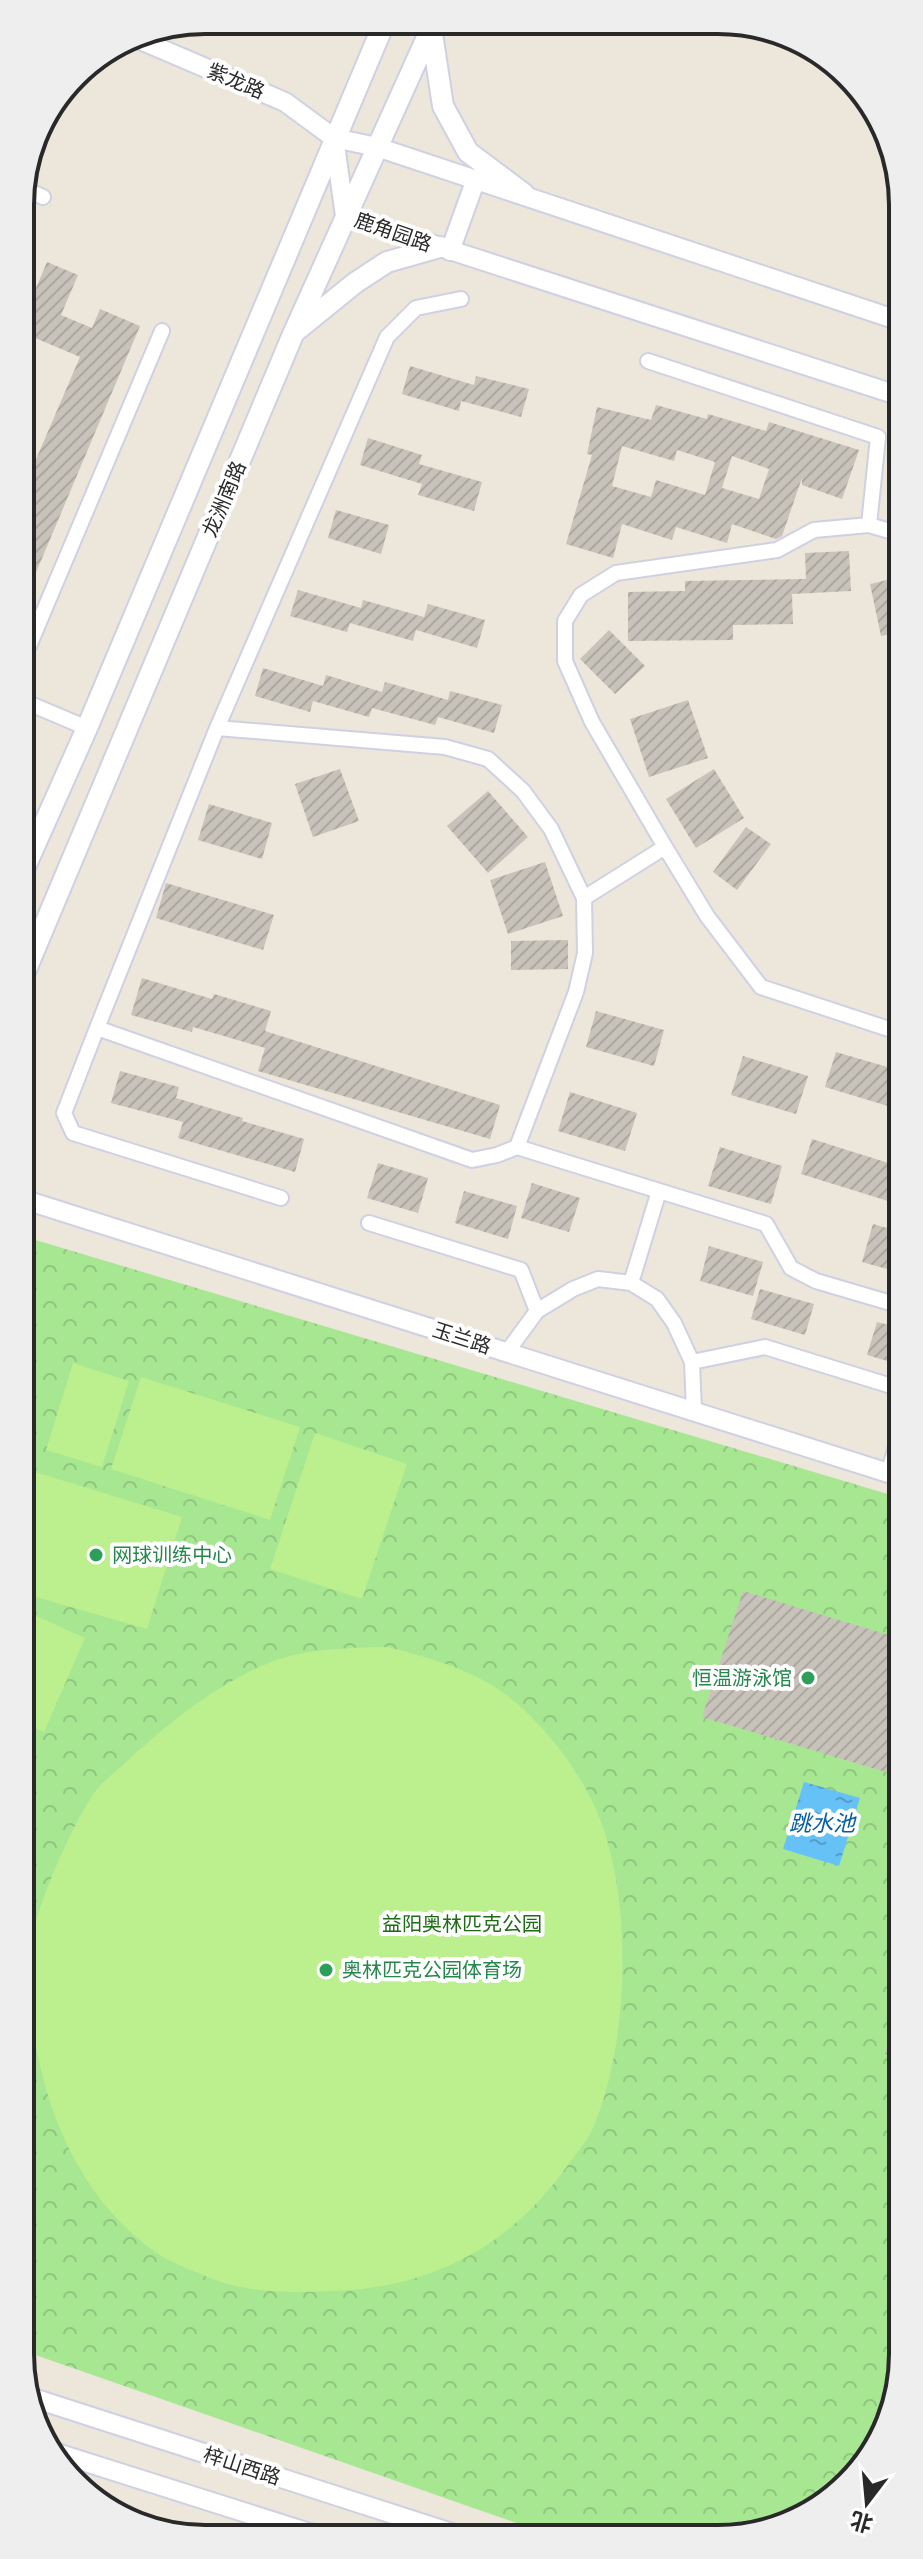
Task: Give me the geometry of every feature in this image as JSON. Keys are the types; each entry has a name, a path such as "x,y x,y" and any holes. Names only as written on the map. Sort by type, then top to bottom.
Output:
{"main road":[{"name":"龙洲南路","path":"34,847 379,34"},
{"name":"龙洲南路","path":"34,950 294,332 428,34"},
{"path":"434,34 443,106 468,152 524,194"},
{"path":"294,332 355,283 387,262 445,249"}],"street":[{"name":"紫龙路","path":"149,44 285,102 334,138"},
{"path":"334,138 377,147 524,194 889,317"},
{"name":"鹿角园路","path":"334,138 345,216 889,392"},
{"path":"445,249 476,179"},
{"path":"34,193 43,197"},
{"path":"281,1198 73,1133 64,1113 217,728 387,337 416,308 461,299"},
{"path":"34,634 162,331"},
{"path":"648,361 878,437 869,525"},
{"path":"889,531 869,525 814,530 777,550 616,573 581,595 565,621 565,661 592,722 707,916 761,987 889,1029"},
{"path":"34,706 87,728"},
{"path":"217,728 445,747 488,759 523,791 551,829 584,898 585,953 576,992 517,1147"},
{"path":"584,898 665,847"},
{"path":"97,1028 472,1160 517,1147 766,1224 791,1268 816,1281 889,1302"},
{"path":"631,1283 659,1191"},
{"name":"玉兰路","path":"34,1203 889,1473"},
{"path":"369,1223 521,1270 537,1311"},
{"path":"507,1352 537,1311 573,1289 598,1279 631,1283 657,1299 674,1323 692,1362 694,1411"},
{"path":"692,1362 765,1347 889,1385"},
{"name":"梓山西路","path":"41,2400 427,2525"},
{"path":"68,2456 284,2525"}],"green space":[{"name":"益阳奥林匹克公园","path":"34,1240 889,1494 889,2365 886,2387 876,2419 854,2458 850,2463 827,2463 827,2486 783,2512 751,2522 718,2525 522,2525 34,2354"},
{"path":"73,1363 129,1381 102,1467 46,1450"},
{"path":"141,1377 300,1427 270,1520 111,1469"},
{"path":"315,1433 407,1464 362,1599 270,1569"},
{"name":"网球训练中心","path":"34,1472 182,1517 147,1629 34,1596"},
{"path":"34,1615 85,1638 44,1732 34,1728"},
{"name":"奥林匹克公园体育场","path":"388,1647 431,1659 485,1681 529,1714 558,1747 592,1801 611,1854 622,1932 620,2016 605,2094 593,2128 543,2197 491,2242 463,2259 400,2282 314,2292 251,2289 220,2282 160,2255 119,2220 85,2178 60,2130 43,2078 34,2032 34,1930 48,1885 68,1841 88,1803 107,1778 176,1719 250,1671 285,1657 344,1648"}],"water":[{"name":"跳水池","path":"804,1782 860,1798 839,1866 783,1849"}],"building":[{"path":"47,262 78,275 61,315 92,328 100,309 140,326 34,577 34,464 80,357 34,338 34,293"},
{"path":"410,366 474,385 476,376 529,389 521,417 461,401 459,411 402,394"},
{"path":"656,405 707,419 708,414 766,431 769,422 859,450 842,499 802,485 802,478 782,536 776,539 732,524 727,543 676,527 672,540 622,524 613,558 566,544 592,455 587,454 597,407 651,420","holes":["622,446 674,461 677,450 715,462 705,495 656,480 651,497 612,486","732,456 769,469 759,499 722,488"]},
{"path":"368,438 422,455 419,464 482,482 474,511 418,495 422,484 360,465"},
{"path":"336,510 389,525 381,554 328,538"},
{"path":"849,551 851,591 792,594 793,624 733,625 733,640 628,641 628,592 685,591 685,581 806,579 805,553"},
{"path":"889,580 889,634 881,636 870,584"},
{"path":"298,590 361,608 363,600 424,617 428,604 485,620 477,648 416,630 413,641 350,623 347,632 290,616"},
{"path":"609,630 645,666 615,694 580,659"},
{"path":"263,668 323,686 326,675 382,692 385,682 448,700 450,691 502,705 494,733 438,717 435,725 372,708 369,717 313,701 310,712 255,696"},
{"path":"688,700 708,758 649,777 630,719"},
{"path":"340,769 359,821 313,837 295,784"},
{"path":"714,769 744,818 696,848 666,799"},
{"path":"488,791 528,837 488,873 447,826"},
{"path":"209,804 272,823 262,859 198,840"},
{"path":"746,827 771,844 737,890 713,872"},
{"path":"545,862 563,916 508,934 490,880"},
{"path":"166,883 274,915 263,950 156,918"},
{"path":"568,940 568,969 511,970 511,941"},
{"path":"142,978 212,999 214,994 271,1011 265,1031 500,1105 490,1139 258,1071 265,1048 193,1027 192,1032 131,1015"},
{"path":"596,1011 664,1030 654,1066 586,1047"},
{"path":"836,1052 889,1067 889,1106 825,1087"},
{"path":"743,1056 808,1076 796,1114 731,1095"},
{"path":"120,1071 179,1087 176,1098 304,1139 295,1172 178,1138 183,1122 111,1103"},
{"path":"570,1092 637,1113 625,1151 558,1131"},
{"path":"812,1139 889,1163 888,1201 801,1174"},
{"path":"720,1147 782,1166 771,1204 708,1186"},
{"path":"378,1163 428,1178 418,1213 367,1198"},
{"path":"532,1183 580,1198 569,1232 521,1218"},
{"path":"464,1191 517,1206 508,1239 455,1223"},
{"path":"873,1224 889,1229 889,1270 862,1262"},
{"path":"709,1246 763,1262 753,1296 700,1281"},
{"path":"760,1289 814,1304 805,1335 751,1319"},
{"path":"877,1322 889,1325 889,1361 867,1355"},
{"name":"恒温游泳馆","path":"743,1591 889,1635 889,1773 702,1717"}],"place":[{"name":"网球训练中心","path":"96,1555"},
{"name":"恒温游泳馆","path":"808,1678"},
{"name":"奥林匹克公园体育场","path":"326,1970"}]}
